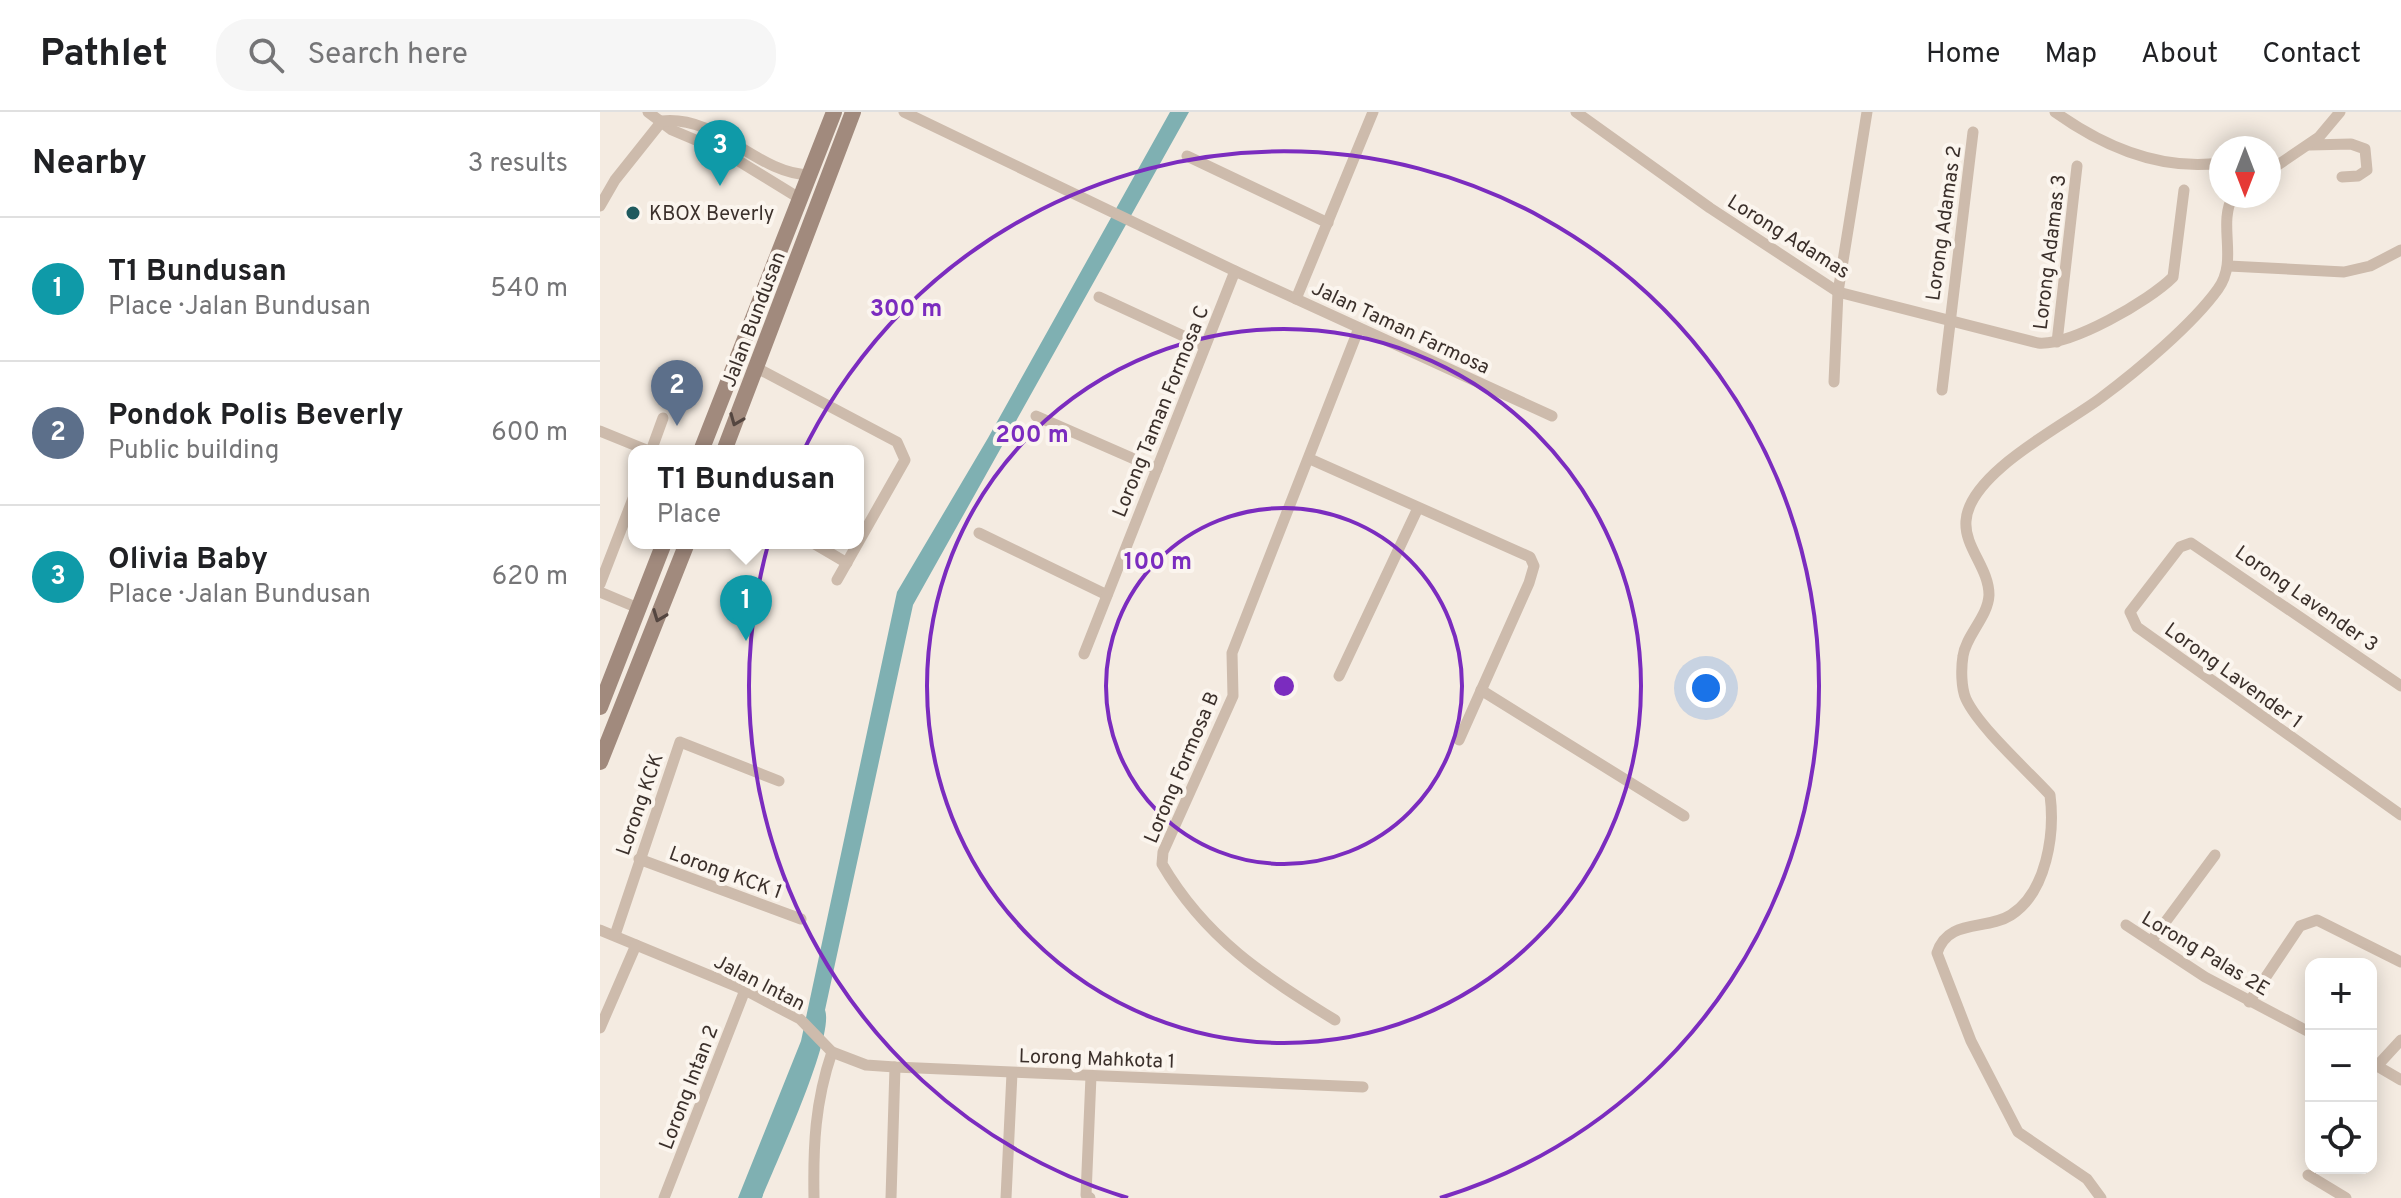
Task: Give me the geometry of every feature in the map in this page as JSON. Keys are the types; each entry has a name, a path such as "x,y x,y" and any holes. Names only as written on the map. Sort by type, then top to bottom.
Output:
{"main road":[{"name":"Jalan Bundusan","path":"703,445 834,112"},
{"name":"Jalan Bundusan","path":"726,445 851,117"},
{"path":"799,198 814,188 851,117"},
{"path":"600,707 662,549"},
{"path":"600,762 685,549"}],"street":[{"path":"648,112 672,130 724,152 799,198"},
{"name":"Jalan Taman Farmosa","path":"904,112 1235,271 1552,416"},
{"path":"1296,299 1373,112"},
{"name":"Lorong Adamas","path":"1576,112 1710,208 1838,292 2038,343 2057,342"},
{"path":"1834,382 1838,292 1867,112"},
{"path":"2055,112 2085,133 2140,156 2183,166 2209,164"},
{"path":"2281,164 2310,145 2335,123 2340,112"},
{"path":"600,206 615,180 662,121 674,120 711,131 737,143 784,173 810,175"},
{"name":"Lorong Adamas 2","path":"1942,390 1948,318 1973,132"},
{"path":"2310,145 2351,144 2365,149 2367,170 2358,176 2342,177"},
{"path":"1187,156 1328,223"},
{"path":"2281,158 2290,158"},
{"name":"Lorong Adamas 3","path":"2057,342 2077,166"},
{"path":"2057,342 2078,335 2173,277 2184,190"},
{"path":"2101,1198 2087,1179 2018,1132 1971,1041 1937,953 1941,941 1959,928 2011,915 2027,897 2050,855 2050,795 1965,698 1963,656 1989,599 1988,581 1967,536 1965,521 1969,507 2016,454 2103,397 2190,320 2220,286 2229,266 2227,208"},
{"path":"2229,266 2344,272 2370,266 2401,250"},
{"name":"Lorong Taman Formosa C","path":"1084,654 1235,271"},
{"path":"1099,297 1205,346"},
{"name":"Lorong Formosa B","path":"1335,1020 1249,966 1228,946 1162,864 1163,852 1233,696 1232,653 1359,328"},
{"path":"757,368 897,442 905,460 864,533"},
{"path":"1036,416 1157,469"},
{"path":"652,445 663,418"},
{"path":"601,434 633,445"},
{"path":"1310,459 1530,557 1534,566 1459,740"},
{"path":"1339,676 1418,508"},
{"path":"600,584 628,512"},
{"path":"979,533 1107,595"},
{"name":"Lorong Lavender 3","path":"2191,543 2401,686"},
{"name":"Lorong Lavender 1","path":"2191,543 2180,547 2130,612 2131,620 2401,815"},
{"path":"823,549 847,563"},
{"path":"837,580 855,549"},
{"path":"600,592 638,608"},
{"path":"1481,690 1684,816"},
{"name":"Lorong KCK","path":"615,935 680,742 779,781"},
{"path":"2152,940 2215,855"},
{"name":"Lorong KCK 1","path":"639,859 801,919"},
{"path":"2249,1002 2300,926 2308,921 2317,920 2401,962"},
{"name":"Lorong Palas 2E","path":"2126,925 2249,1002 2305,1030"},
{"name":"Jalan Intan","path":"600,930 745,990 800,1019 828,1048"},
{"path":"600,1028 636,945"},
{"name":"Lorong Intan 2","path":"664,1198 745,990"},
{"path":"2377,1061 2401,1040"},
{"path":"814,1198 812,1134 828,1048"},
{"name":"Lorong Mahkota 1","path":"828,1048 857,1063 895,1067 1363,1087"},
{"path":"2377,1066 2401,1080"},
{"path":"891,1198 895,1067"},
{"path":"1006,1198 1012,1073"},
{"path":"1090,1198 1086,1195 1091,1076"},
{"path":"2308,1175 2346,1198"}],"water":[{"path":"1170,112 1189,112 913,605 825,1010 826,1024 821,1046 802,1102 762,1198 738,1198 801,1041 897,592 988,438"}],"place":[{"name":"Olivia Baby","path":"720,186"},
{"name":"KBOX Beverly","path":"633,213"},
{"name":"Pondok Polis Beverly","path":"677,426"},
{"name":"T1 Bundusan","path":"746,641"}]}
